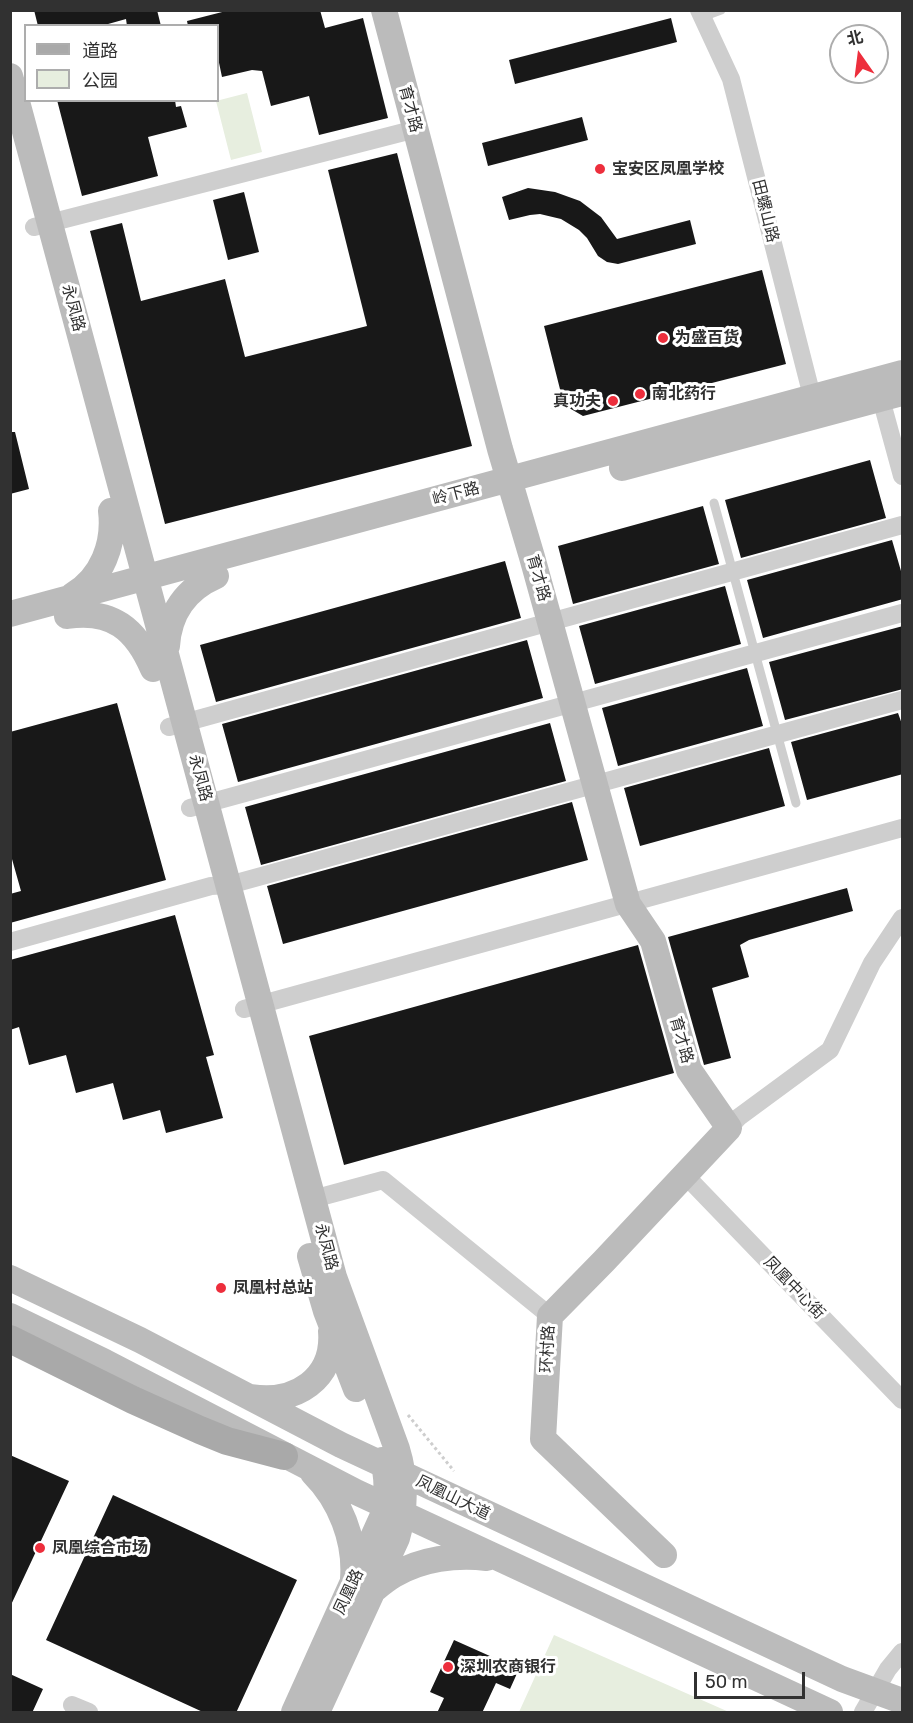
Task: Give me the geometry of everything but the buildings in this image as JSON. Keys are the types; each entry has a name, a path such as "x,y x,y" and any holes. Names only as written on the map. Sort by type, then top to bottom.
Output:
{"main road":[{"path":"10,1340 200,1430 226,1441 296,1462"}],"street":[{"name":"育才路","path":"384,10 512,488 628,904 653,941 689,1070 729,1128"},
{"name":"田螺山路","path":"700,14 731,79 815,406"},
{"name":"永凤路","path":"10,76 42,225 253,1007 320,1292 330,1322 394,1470"},
{"path":"42,225 416,129"},
{"name":"永凤路","path":"10,140 42,225"},
{"name":"岭下路","path":"10,631 66,608 212,568 815,406 887,391 903,374"},
{"path":"887,391 903,476"},
{"path":"120,513 144,539 161,552 212,568 177,607 161,665 123,626 107,618 83,614 66,608 102,566 111,539 112,523 120,513"},
{"path":"177,725 903,525"},
{"name":"岭下路","path":"10,614 66,608"},
{"path":"199,806 903,613"},
{"path":"10,942 903,700"},
{"path":"253,1007 903,828"},
{"path":"729,1128 738,1117 830,1050 872,963 903,918"},
{"name":"永凤路","path":"253,1007 313,1199 340,1298 397,1449 394,1470"},
{"name":"环村路","path":"664,1555 543,1439 550,1316 604,1262 729,1128"},
{"name":"凤凰中心街","path":"685,1175 903,1400"},
{"path":"313,1199 382,1180 550,1316"},
{"name":"凤凰山大道","path":"10,1278 140,1340 341,1445 810,1665 869,1702 903,1701"},
{"path":"10,1316 394,1510 830,1713"},
{"path":"248,1397 269,1399 285,1396 302,1389 316,1378 330,1355 332,1340 330,1322"},
{"path":"296,1462 326,1486 343,1519 364,1587 429,1562 466,1557 501,1560"},
{"name":"凤凰路","path":"294,1713 364,1587 394,1546 394,1510 404,1495 394,1470"},
{"name":"凤凰路","path":"317,1713 364,1587"},
{"path":"869,1702 888,1669 903,1652"},
{"path":"757,1679 789,1713"},
{"path":"72,1705 90,1713"}],"lane":[{"path":"700,14 721,10"},
{"path":"714,503 796,803"}],"path":[{"path":"408,1415 454,1471"}],"green space":[{"path":"247,93 262,152 231,160 216,102"},
{"path":"554,1635 729,1712 519,1712"}],"place":[{"name":"宝安区凤凰学校","path":"600,169"},
{"name":"为盛百货","path":"663,338"},
{"name":"南北药行","path":"640,394"},
{"name":"真功夫","path":"613,401"},
{"name":"凤凰村总站","path":"221,1288"},
{"name":"凤凰综合市场","path":"40,1548"},
{"name":"深圳农商银行","path":"448,1667"}]}
